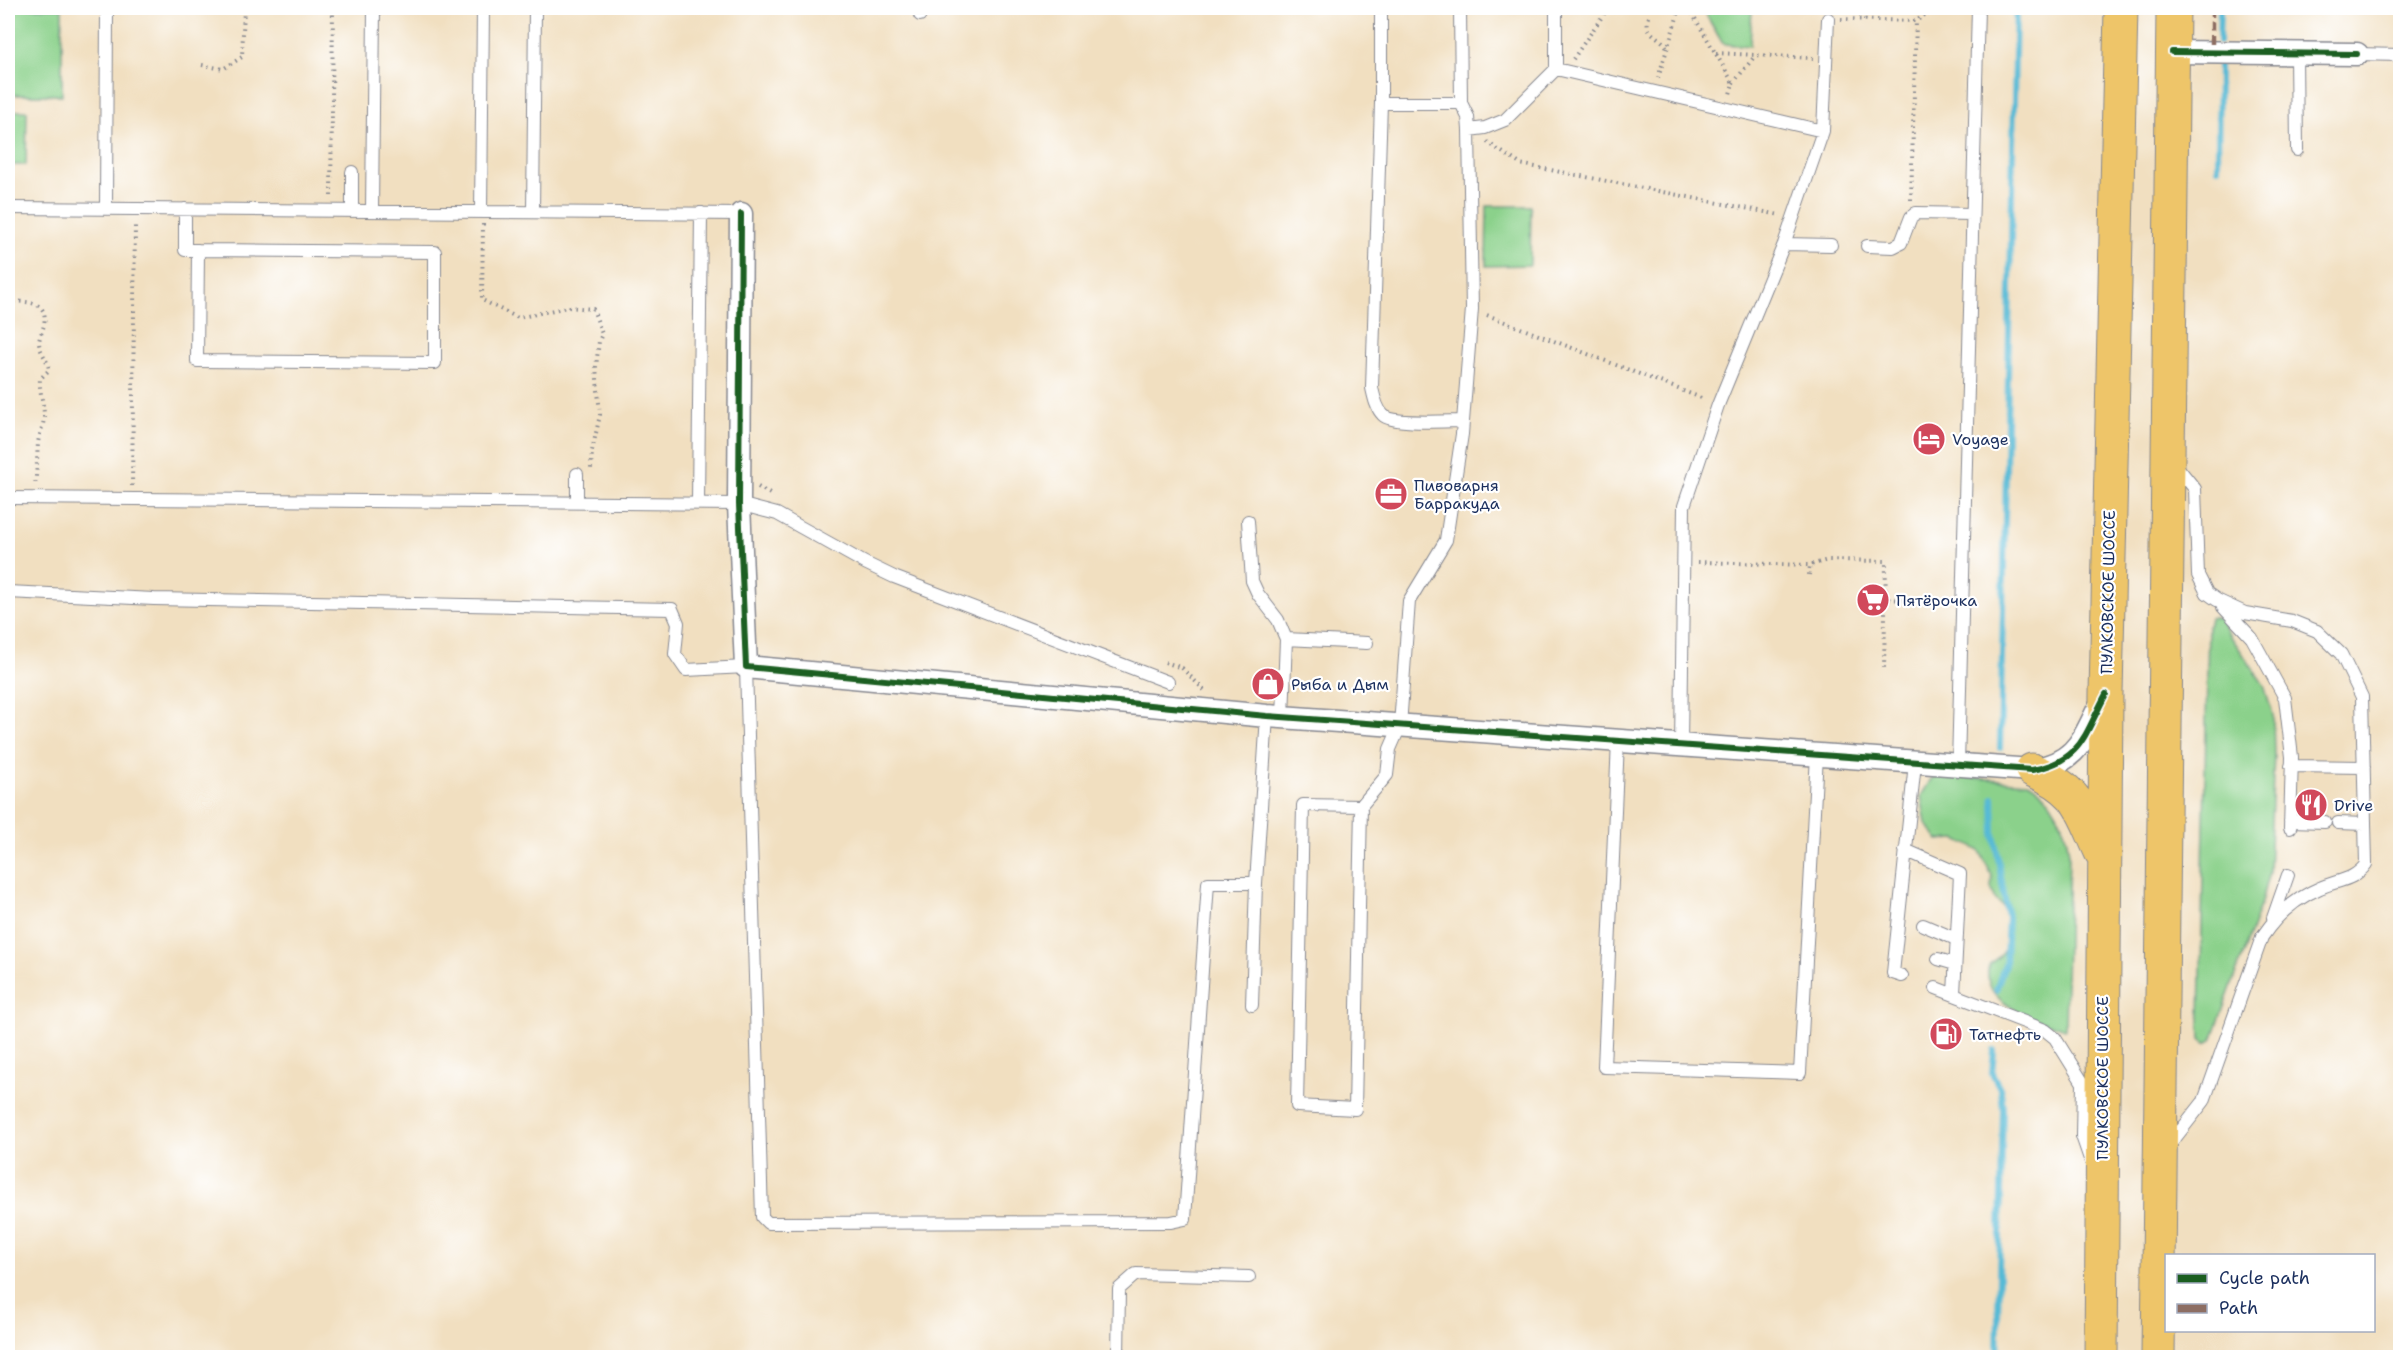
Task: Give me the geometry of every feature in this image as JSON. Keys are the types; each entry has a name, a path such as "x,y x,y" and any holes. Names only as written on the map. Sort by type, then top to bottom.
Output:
{"highway":[{"name":"ПУЛКОВСКОЕ ШОССЕ","path":"2101,1358 2106,694 2121,8"},
{"path":"2157,1358 2173,8"},
{"path":"2032,770 2057,781 2070,792 2079,804 2104,861"}],"street":[{"path":"2172,52 2357,54"},
{"path":"741,214 739,504 746,667 1275,717 2032,770 2061,763 2074,754 2106,694"}],"lane":[{"path":"106,209 107,8"},
{"path":"372,211 374,8"},
{"path":"482,212 483,8"},
{"path":"533,212 535,8"},
{"path":"1382,8 1372,388 1375,401 1383,415 1396,420 1463,422"},
{"path":"1361,806 1303,805 1297,1106 1355,1109 1361,806 1387,775 1390,749 1400,726 1409,601 1446,540 1463,422 1472,309 1469,130 1468,117 1461,103 1460,8"},
{"path":"1469,130 1485,128 1505,120 1556,69 1556,8"},
{"path":"1958,765 1977,8"},
{"path":"1681,746 1684,506 1719,405 1784,244 1823,131 1828,19"},
{"path":"2296,53 2297,150"},
{"path":"2357,54 2400,55"},
{"path":"1556,69 1823,131"},
{"path":"1381,103 1461,103"},
{"path":"352,172 352,211"},
{"path":"8,208 741,214"},
{"path":"185,209 185,250 198,250 435,252 435,363 197,361 198,250"},
{"path":"698,503 701,213"},
{"path":"1867,246 1893,247 1901,243 1911,217 1916,213 1972,214"},
{"path":"1784,244 1831,245"},
{"path":"2167,454 2195,489 2198,575 2208,593 2252,638 2285,698 2292,757 2290,825 2325,822"},
{"path":"577,474 577,502"},
{"path":"8,498 739,504 777,514 894,576 1168,682"},
{"path":"1248,521 1252,580 1258,594 1278,621 1286,639 1256,883 1252,1005"},
{"path":"8,592 166,600 672,609 678,623 675,654 686,670 746,667 762,1217 768,1223 1172,1222 1185,1220 1208,883 1256,883"},
{"path":"2160,1157 2204,1101 2262,937 2272,922 2287,908 2319,888 2349,879 2360,872 2366,864 2362,697 2341,654 2317,631 2292,621 2245,613 2217,600"},
{"path":"1286,639 1366,643"},
{"path":"1618,741 1604,1067 1800,1073 1817,755"},
{"path":"1902,976 1893,973 1899,945 1905,850 1915,763"},
{"path":"2291,766 2364,767"},
{"path":"2338,823 2365,824"},
{"path":"1905,850 1960,874 1954,994"},
{"path":"2272,922 2289,875"},
{"path":"1923,925 1956,939"},
{"path":"1938,959 1954,964"},
{"path":"1936,988 2045,1030 2055,1038 2083,1083 2082,1136 2102,1190"},
{"path":"1118,1358 1119,1289 1136,1274 1249,1277"}],"path":[{"path":"202,65 223,69 242,57 244,8"},
{"path":"331,210 333,8"},
{"path":"1556,69 1575,57 1606,10 1622,8"},
{"path":"1652,92 1668,50 1680,8"},
{"path":"1689,8 1733,83"},
{"path":"1865,8 1865,20"},
{"path":"1828,19 1916,21 1935,8"},
{"path":"1649,17 1646,24 1648,29 1651,34 1665,42 1668,50"},
{"path":"1911,217 1916,21"},
{"path":"1716,53 1826,59"},
{"path":"1726,109 1733,83 1755,55"},
{"path":"1469,130 1520,164 1793,217"},
{"path":"132,499 135,209"},
{"path":"482,212 482,300 518,318 567,308 593,309 602,334 598,341 596,368 600,415 592,451 591,502"},
{"path":"8,301 33,302 42,307 45,315 39,341 48,360 49,370 40,379 44,414 43,429 38,441 39,461 33,498"},
{"path":"1472,309 1719,405"},
{"path":"739,476 780,500"},
{"path":"1683,561 1810,565 1828,560 1886,561 1884,668"},
{"path":"1809,575 1810,565"},
{"path":"1877,600 1962,601"},
{"path":"1160,660 1182,668 1226,711"}],"green space":[{"path":"8,8 62,8 62,95 8,95"},
{"path":"1705,8 1752,8 1750,46 1723,44 1705,13"},
{"path":"8,111 27,111 26,165 8,165"},
{"path":"1487,206 1531,206 1530,265 1486,266"},
{"path":"2210,618 2219,619 2264,685 2273,715 2274,753 2269,872 2260,906 2212,1040 2206,1043 2201,1039 2200,1022 2208,626"},
{"path":"1944,772 1961,777 2028,782 2045,795 2057,813 2065,833 2069,853 2065,1029 2009,1006 1993,991 1989,982 1988,968 2006,947 2007,910 1996,900 1991,888 1992,876 1980,851 1957,839 1938,840 1926,823 1921,796 1931,779"}],"waterway":[{"path":"2000,748 2016,8"},
{"path":"2219,42 2220,8"},
{"path":"2218,168 2219,62"},
{"path":"1993,798 1994,834 2008,918 2006,961 1996,990"},
{"path":"1994,1051 1992,1073 2001,1090 2003,1109 1997,1358"}],"marked path":[{"path":"2212,8 2212,51"}],"cycle path":[{"path":"2172,52 2357,54"},
{"path":"741,214 739,504 746,667 1267,716 2032,770 2049,766 2072,753 2086,734 2106,694"}],"place":[{"name":"Voyage","path":"1929,439"},
{"name":"Пивоварня Барракуда","path":"1391,494"},
{"name":"Пятёрочка","path":"1873,600"},
{"name":"Рыба и Дым","path":"1268,684"},
{"name":"Drive","path":"2311,805"},
{"name":"Татнефть","path":"1946,1034"}]}
